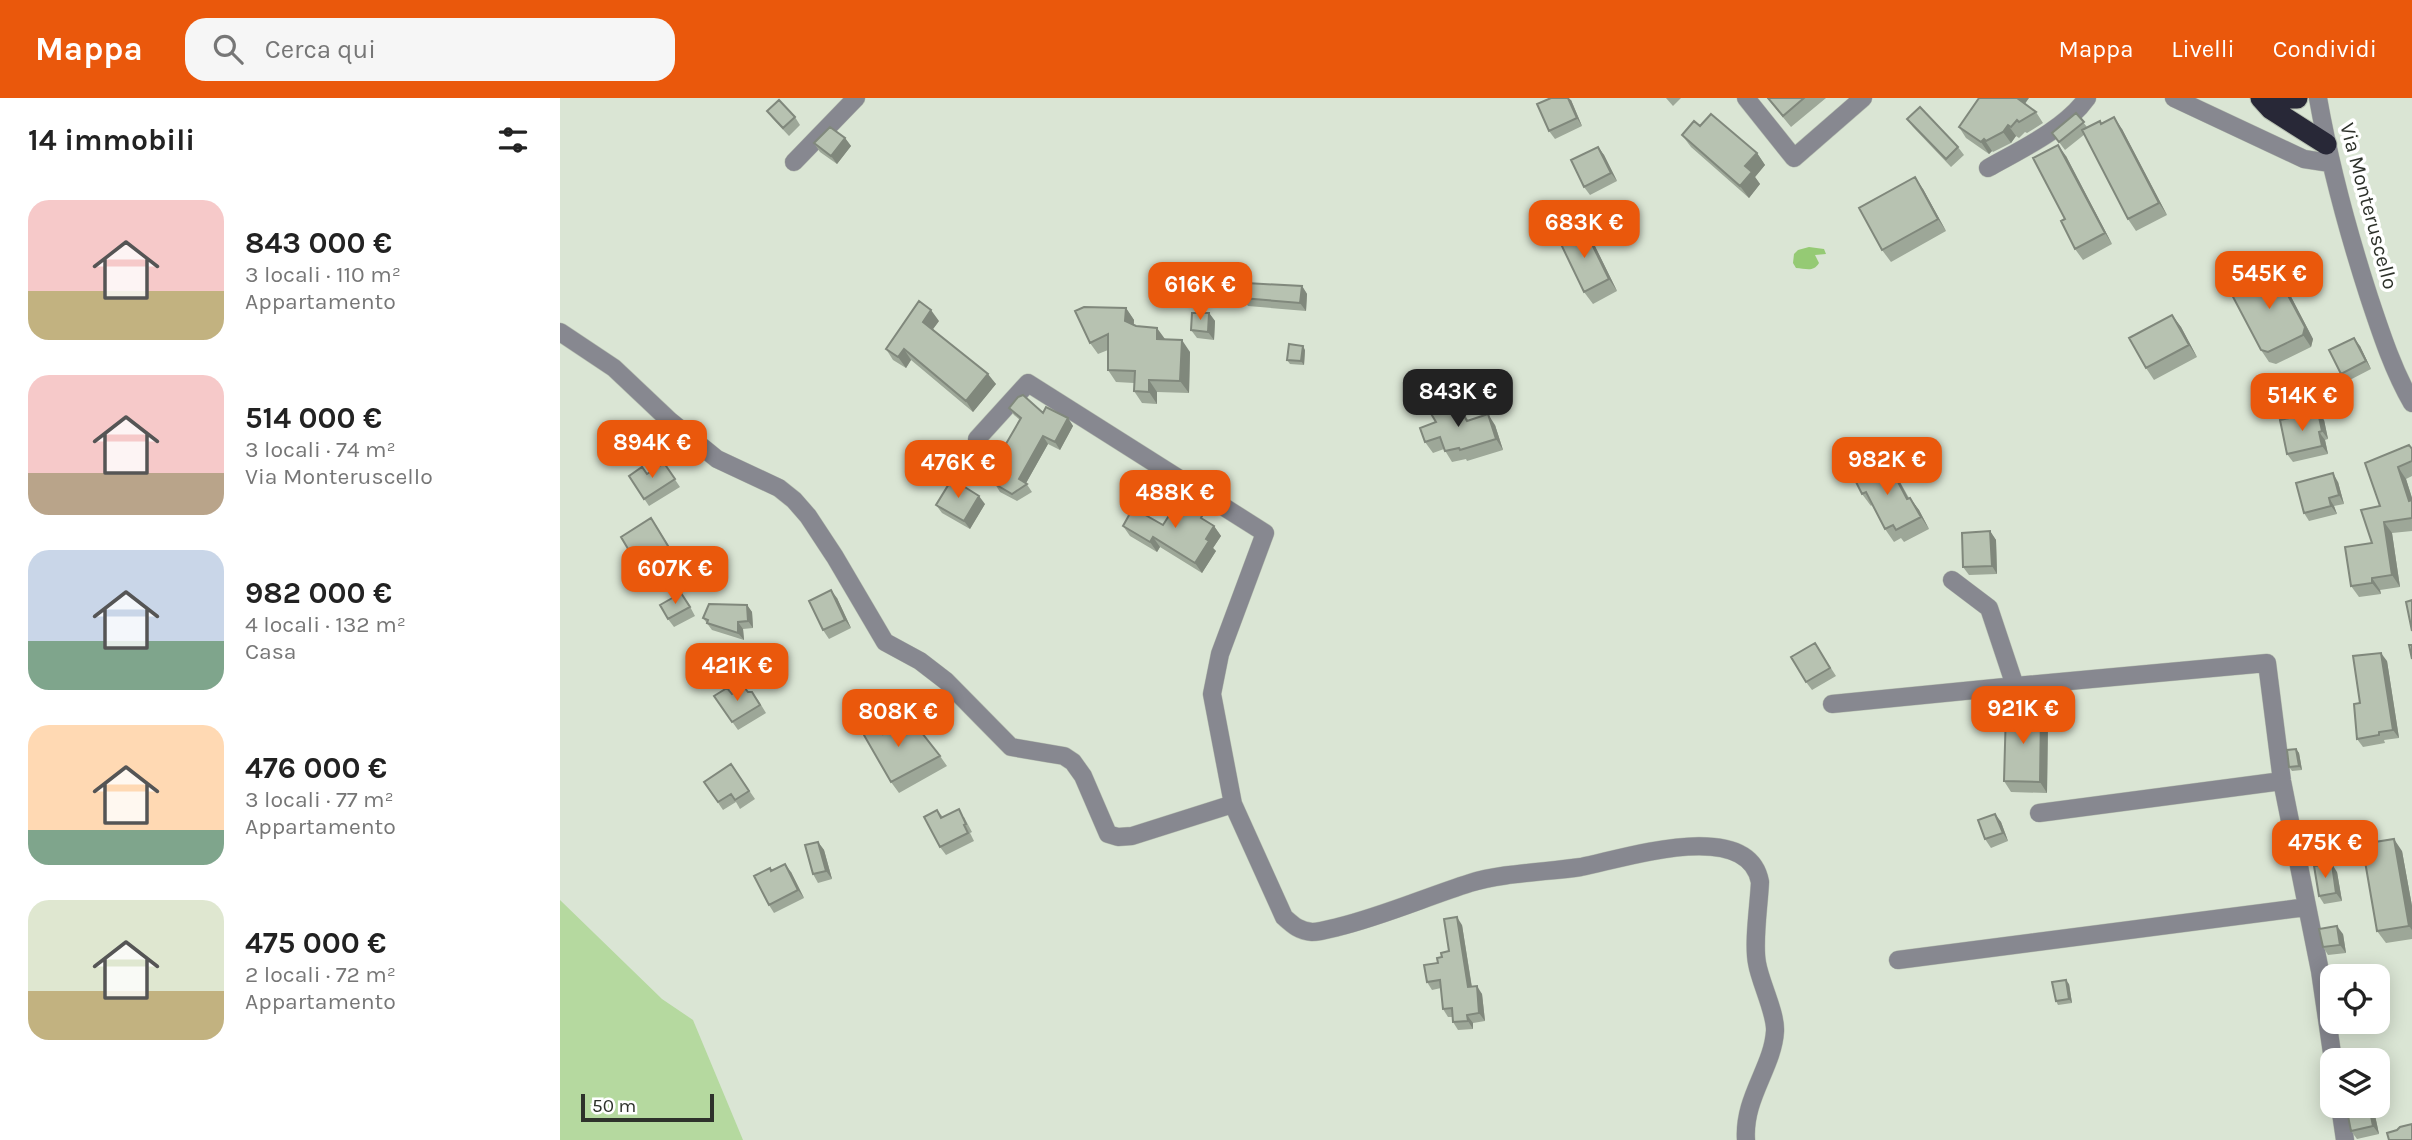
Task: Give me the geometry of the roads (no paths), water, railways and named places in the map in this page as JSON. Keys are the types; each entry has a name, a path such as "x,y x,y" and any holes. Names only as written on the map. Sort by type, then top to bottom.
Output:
{"highway":[{"path":"2261,98 2328,154"},
{"path":"2284,98 2297,98"}],"street":[{"path":"794,162 856,98"},
{"path":"1746,98 1794,158 1863,98"},
{"path":"1988,168 2035,142 2080,108 2087,98"},
{"path":"2174,98 2304,159 2328,154"},
{"name":"Via Monteruscello","path":"2318,98 2328,154 2352,244 2377,320 2403,388 2412,403"},
{"path":"560,332 614,368 669,420 717,458 779,488 794,500 835,557 885,642 920,661 946,681 1011,747 1064,756 1073,762 1083,776 1108,834 1118,837 1132,836 1233,804"},
{"path":"977,439 1028,383 1265,533 1220,654 1212,694 1233,804 1284,917 1298,929 1314,932 1365,920 1473,882 1581,866 1668,848 1700,846 1725,849 1750,861 1758,871 1760,882 1756,961 1775,1030 1771,1050 1753,1093 1745,1127 1746,1140"},
{"path":"1952,580 1989,608 2015,686"},
{"path":"1832,704 2267,663 2282,781 2320,971 2331,1048"},
{"path":"2039,813 2282,781"},
{"path":"1898,960 2307,907"},
{"path":"2342,1118 2345,1140"}]}
